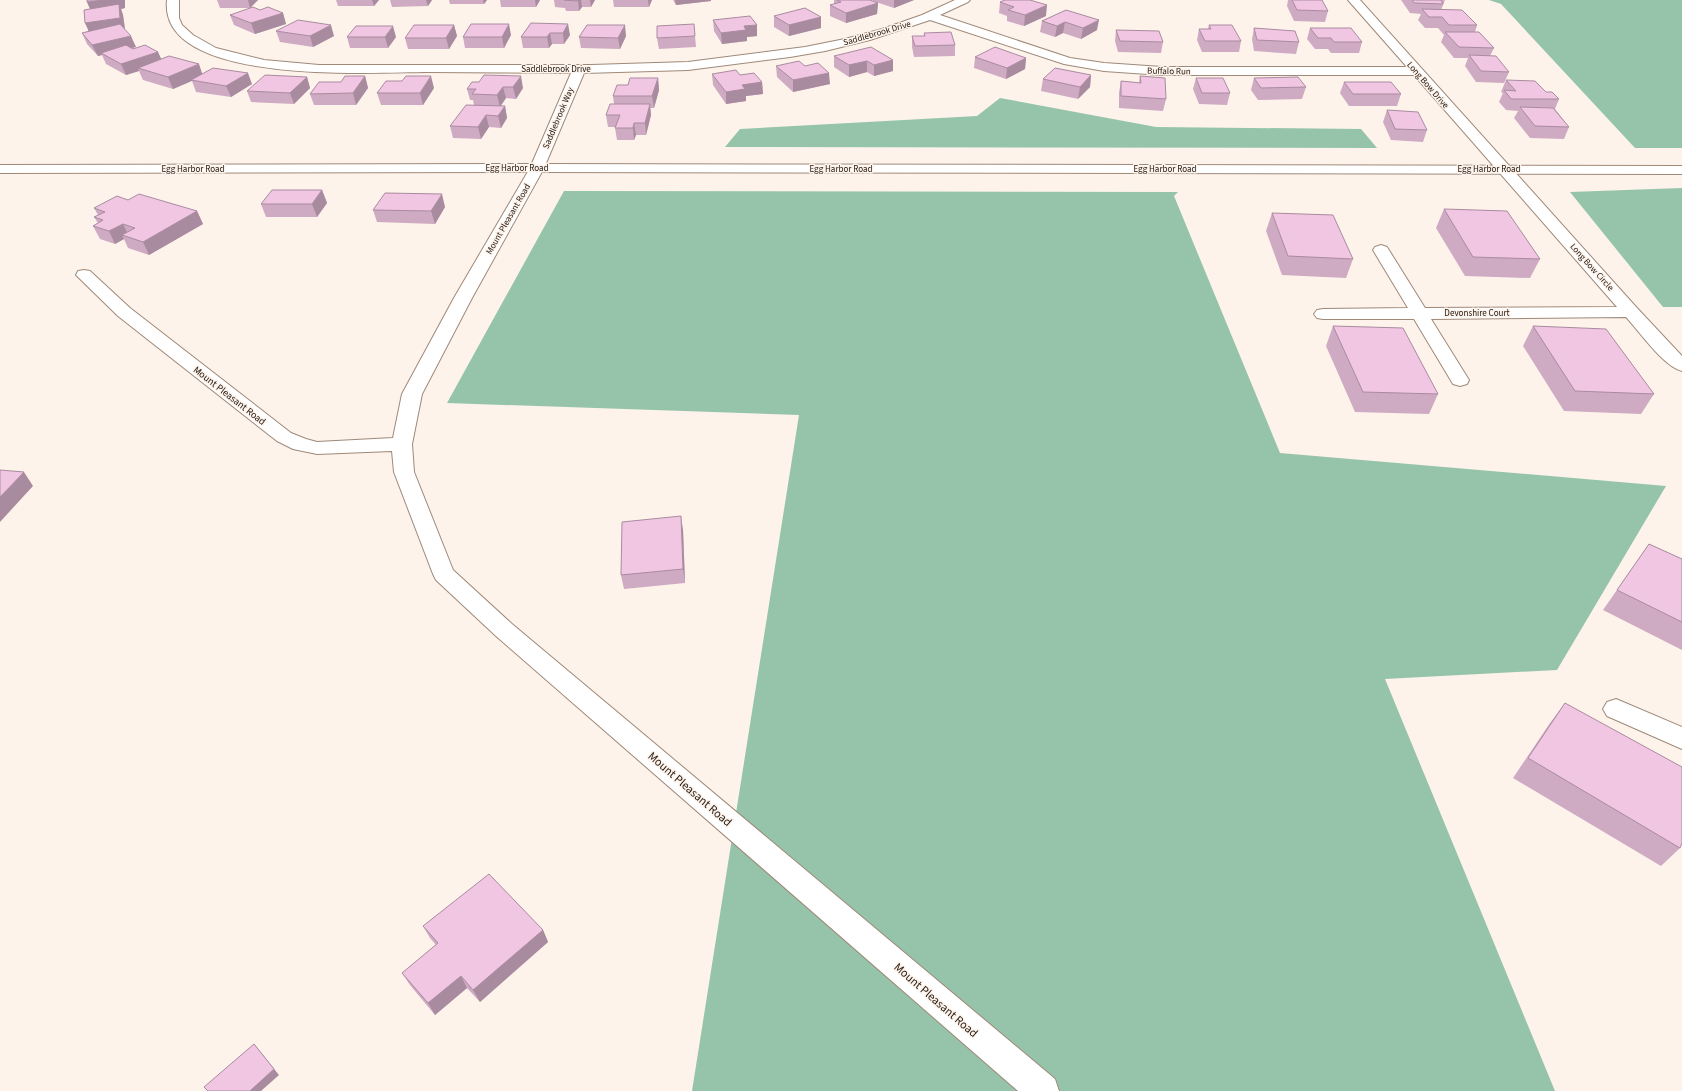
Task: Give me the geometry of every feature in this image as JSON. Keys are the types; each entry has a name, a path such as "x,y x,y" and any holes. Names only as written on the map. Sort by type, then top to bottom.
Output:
{"street":[{"name":"Saddlebrook Drive","path":"174,0 172,14 179,30 211,50 250,61 301,67 580,69 687,66 807,51 864,38 930,16 964,0"},
{"name":"Long Bow Drive","path":"1354,0 1503,169"},
{"name":"Buffalo Run","path":"930,16 1061,59 1104,67 1162,71 1416,71"},
{"name":"Saddlebrook Way","path":"537,168 580,69"},
{"name":"Egg Harbor Road","path":"0,169 537,168 808,170 1682,170"},
{"name":"Mount Pleasant Road","path":"537,168 463,298 412,394 402,444 404,472 424,528 444,574 504,630 1043,1091"},
{"name":"Long Bow Circle","path":"1503,169 1670,355 1682,364"},
{"path":"1381,250 1460,380"},
{"name":"Mount Pleasant Road","path":"84,275 124,312 284,437 300,444 317,448 402,444"},
{"name":"Devonshire Court","path":"1323,314 1631,312"},
{"path":"1616,709 1682,738"}],"green space":[{"path":"1489,0 1682,0 1682,148 1635,148 1501,4"},
{"path":"1000,98 1156,127 1361,129 1377,148 725,147 740,129 977,116"},
{"path":"1682,188 1682,307 1663,307 1570,192"},
{"path":"564,191 1178,192 1174,196 1280,453 1666,486 1557,670 1385,679 1555,1091 692,1091 799,415 447,403"}],"building":[{"path":"87,0 104,0 87,2"},
{"path":"837,0 870,0 878,3 846,13 830,5 841,2"},
{"path":"1005,0 1030,0 1047,5 1025,15 1008,10 1014,7 1000,2"},
{"path":"1292,0 1322,0 1328,11 1297,10"},
{"path":"1412,0 1441,0 1443,4 1414,3"},
{"path":"119,4 120,18 85,23 84,10"},
{"path":"253,7 260,10 268,7 283,13 251,23 230,15"},
{"path":"805,8 821,17 789,25 774,16"},
{"path":"1422,9 1462,10 1477,25 1449,25 1442,17 1429,17"},
{"path":"1066,10 1099,20 1083,28 1065,22 1057,26 1042,21"},
{"path":"750,16 757,25 744,26 746,30 721,33 713,20"},
{"path":"298,20 331,25 310,36 276,31"},
{"path":"531,23 568,24 563,33 550,33 547,37 521,37"},
{"path":"120,24 131,36 92,45 82,33"},
{"path":"471,24 509,24 502,37 463,37"},
{"path":"694,24 695,36 657,38 657,26"},
{"path":"414,25 454,25 446,38 405,38"},
{"path":"587,25 625,25 618,38 579,37"},
{"path":"1209,25 1232,25 1241,41 1205,41 1199,29 1211,29"},
{"path":"356,26 393,26 385,37 347,37"},
{"path":"1254,28 1295,31 1299,42 1257,40"},
{"path":"1310,28 1351,28 1362,42 1334,42 1331,38 1318,38"},
{"path":"1116,30 1159,31 1163,42 1120,41"},
{"path":"951,32 955,45 915,46 912,36 925,36 924,33"},
{"path":"1445,32 1479,32 1494,48 1459,47"},
{"path":"126,45 133,49 145,45 158,52 121,64 101,53"},
{"path":"871,47 893,60 874,65 867,61 849,65 834,56"},
{"path":"995,47 1026,58 1007,68 975,57"},
{"path":"1469,55 1496,56 1509,72 1481,71"},
{"path":"169,56 199,64 168,77 138,68"},
{"path":"799,61 805,66 818,63 829,73 793,80 776,66"},
{"path":"213,68 248,73 226,86 191,80"},
{"path":"1055,68 1091,75 1080,87 1043,79"},
{"path":"736,70 740,75 754,73 762,82 742,85 745,89 726,92 712,74"},
{"path":"265,75 307,77 290,93 247,91"},
{"path":"484,75 521,76 513,87 503,87 497,95 472,94 476,89 467,89 472,82 479,82"},
{"path":"345,76 365,76 353,93 310,94 319,82 341,82"},
{"path":"406,76 431,76 420,93 377,93 386,81 402,81"},
{"path":"1140,76 1165,78 1166,99 1121,96 1121,81 1141,83"},
{"path":"1298,77 1306,87 1261,88 1254,78"},
{"path":"630,78 658,78 652,96 613,96 617,85 628,85"},
{"path":"1196,78 1223,78 1230,93 1202,93"},
{"path":"1506,80 1535,81 1546,92 1552,92 1559,99 1511,99 1504,90 1516,91"},
{"path":"1344,82 1391,82 1401,94 1353,94"},
{"path":"610,104 650,104 645,123 634,123 633,128 615,128 620,115 606,115"},
{"path":"466,105 505,106 498,116 486,115 478,127 450,126"},
{"path":"1520,107 1553,108 1569,127 1535,126"},
{"path":"1387,110 1418,112 1427,130 1395,129"},
{"path":"272,190 322,190 312,204 261,204"},
{"path":"385,193 442,194 431,211 373,210"},
{"path":"139,194 197,211 143,242 122,235 135,228 123,224 109,231 93,226 103,220 94,217 105,212 94,208 117,196 128,200"},
{"path":"1444,209 1507,211 1540,259 1473,257"},
{"path":"1272,213 1333,215 1353,259 1288,256"},
{"path":"1333,326 1403,328 1438,394 1363,392"},
{"path":"1533,326 1606,329 1654,394 1575,391"},
{"path":"0,470 24,472 0,497"},
{"path":"681,516 683,569 621,575 622,522"},
{"path":"1649,544 1682,559 1682,622 1617,590"},
{"path":"1565,703 1682,767 1682,843 1680,848 1528,758"},
{"path":"489,874 543,930 473,990 461,976 428,1003 402,973 438,943 423,926"},
{"path":"254,1044 274,1069 250,1091 208,1091 204,1087"}]}
